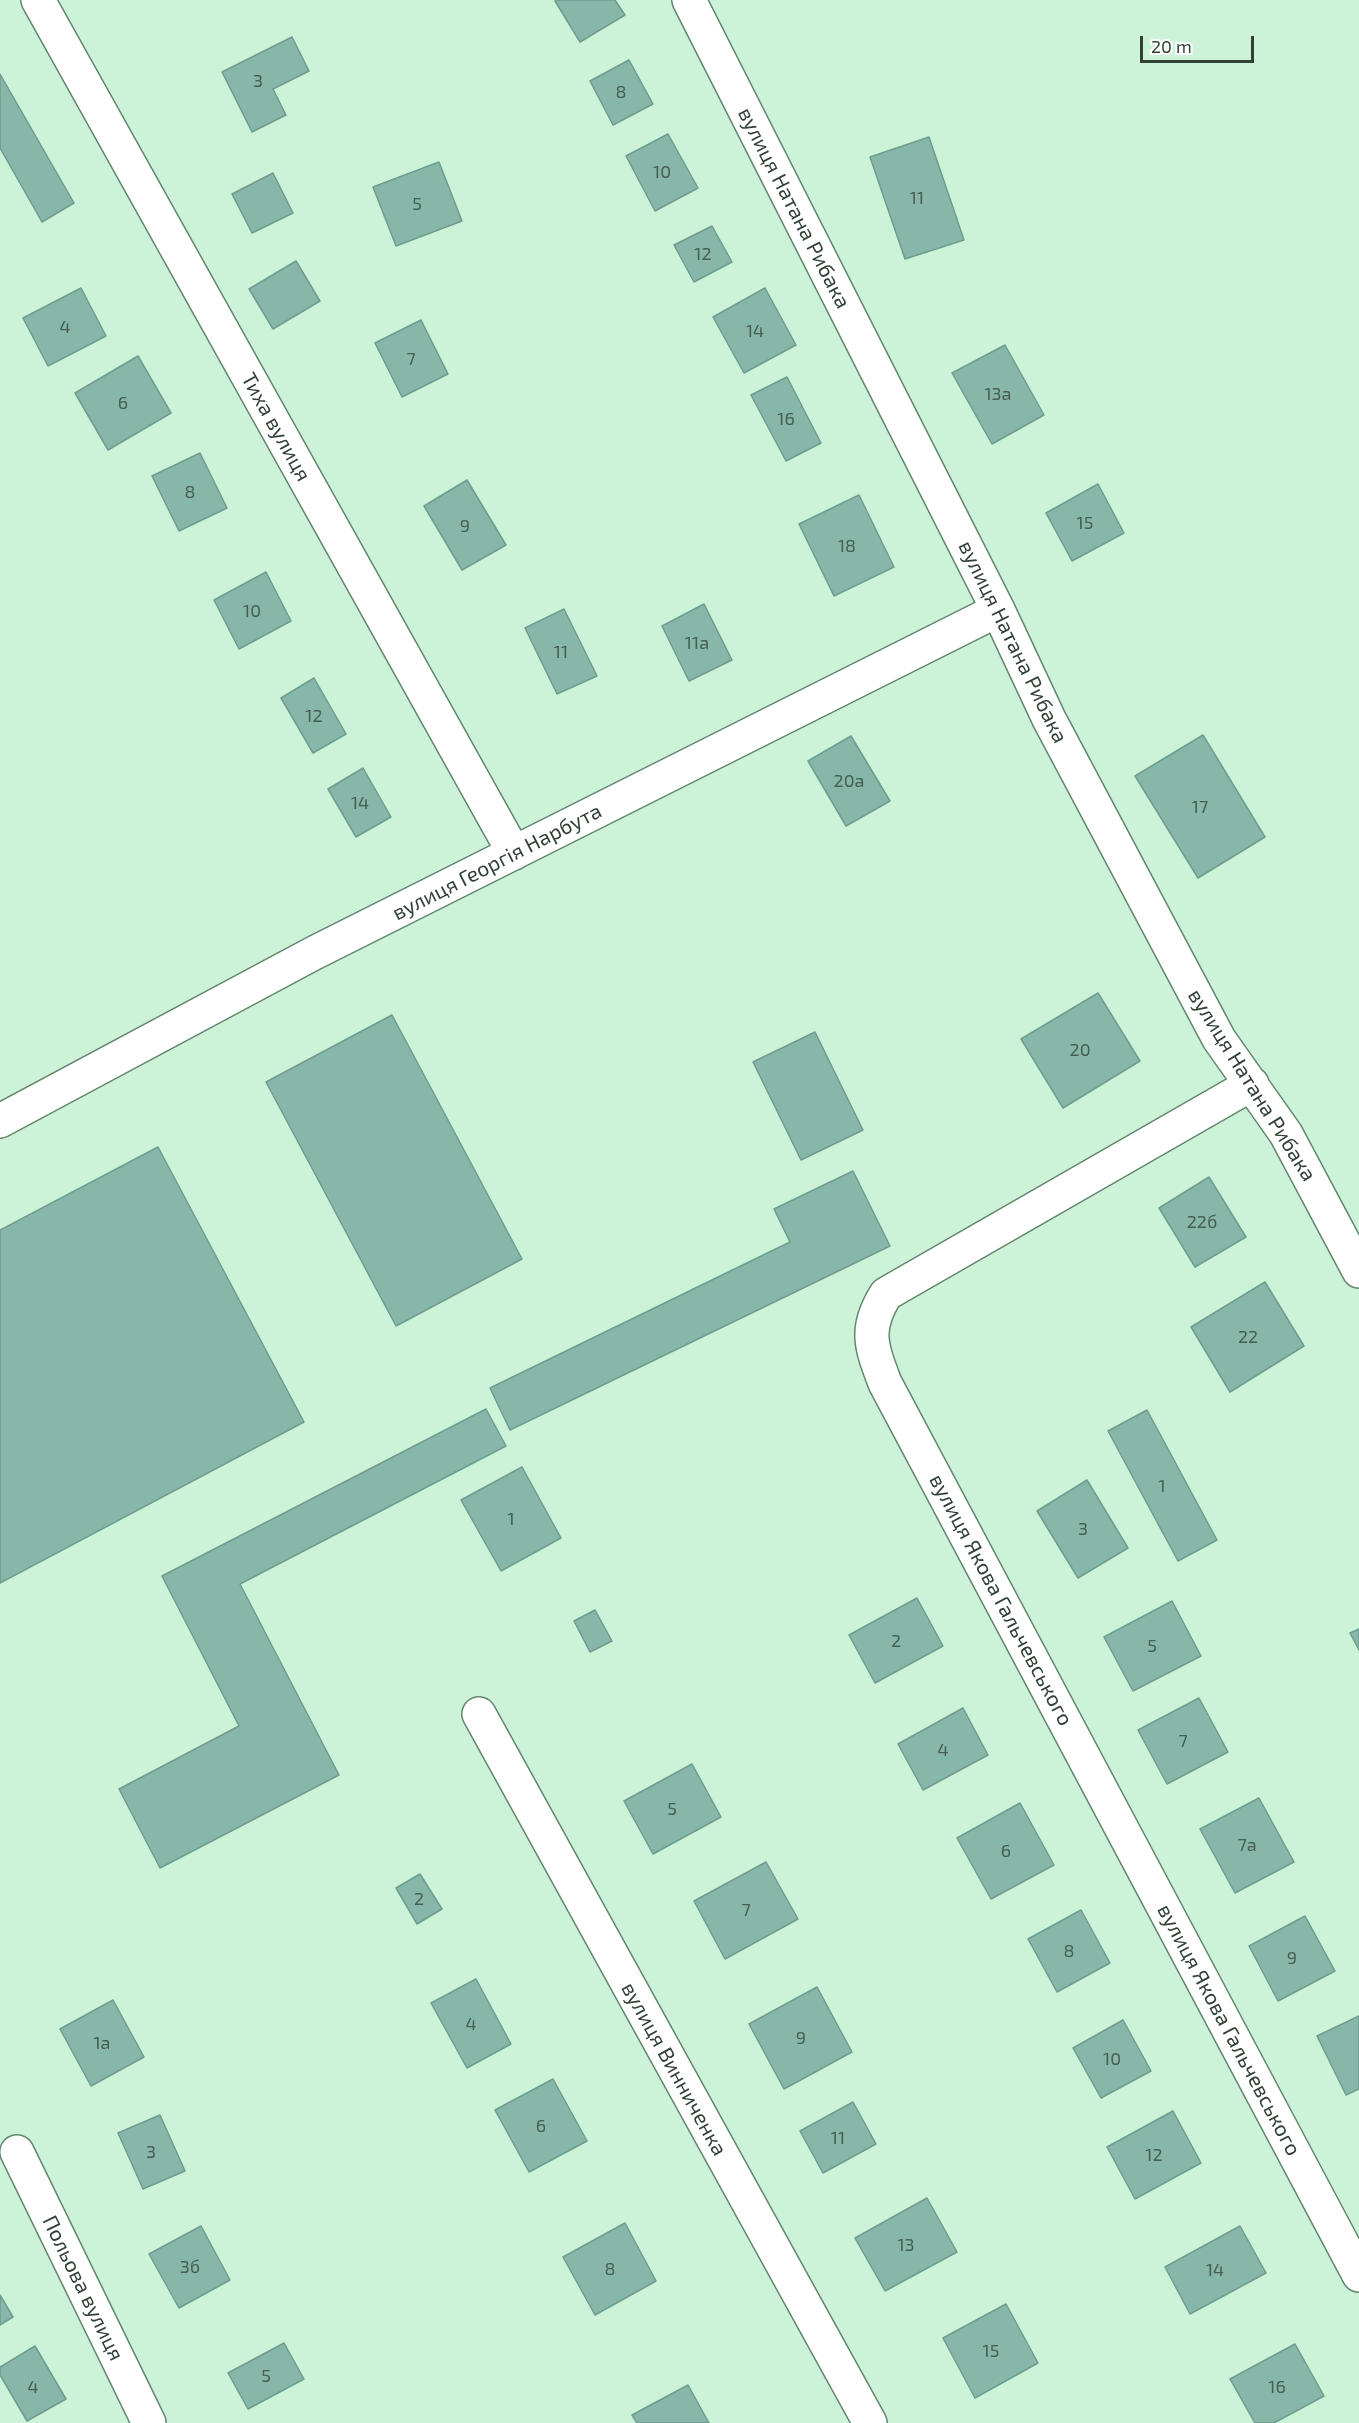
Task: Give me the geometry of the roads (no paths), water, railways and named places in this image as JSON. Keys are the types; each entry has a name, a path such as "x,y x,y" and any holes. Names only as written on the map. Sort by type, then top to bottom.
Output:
{"street":[{"name":"Тиха вулиця","path":"38,0 514,853"},
{"name":"вулиця Натана Рибака","path":"689,0 998,610 1049,719 1219,1039 1286,1134 1359,1271"},
{"name":"вулиця Георгія Нарбута","path":"0,1121 314,953 998,610"},
{"name":"вулиця Якова Гальчевського","path":"1252,1084 886,1293 874,1312 871,1334 875,1355 885,1383 1359,2275"},
{"name":"вулиця Винниченка","path":"479,1714 870,2423"},
{"name":"Польова вулиця","path":"17,2152 149,2423"}]}
